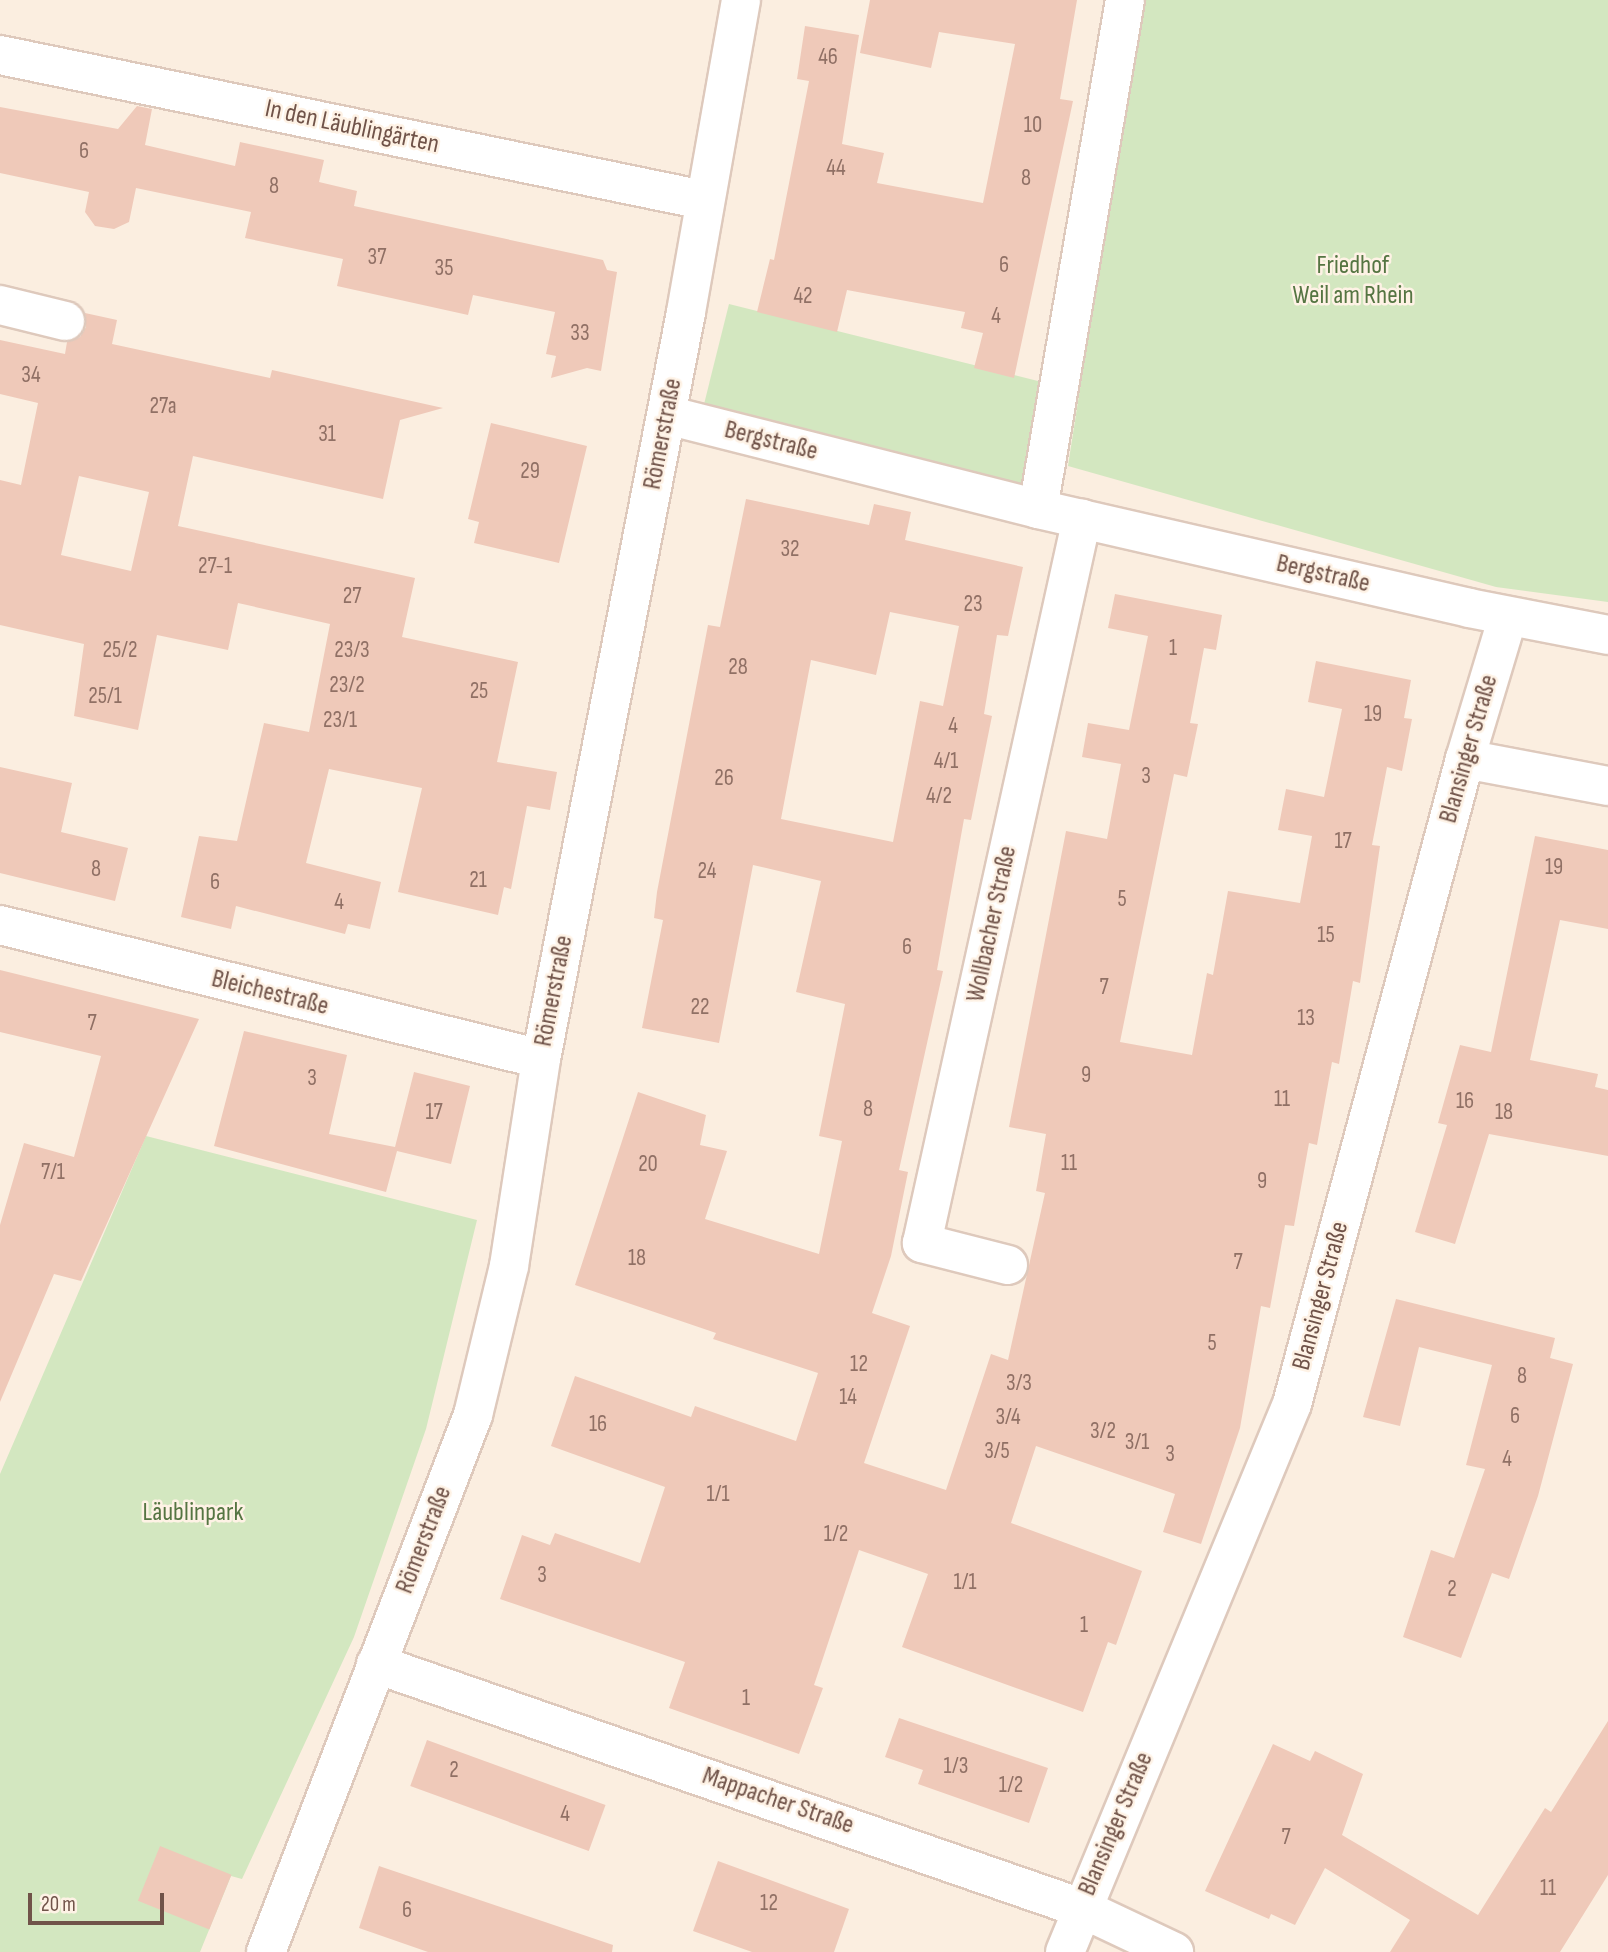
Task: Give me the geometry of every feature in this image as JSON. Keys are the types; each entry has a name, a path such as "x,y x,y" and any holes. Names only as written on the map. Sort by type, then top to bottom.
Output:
{"street":[{"name":"Römerstraße","path":"266,1952 473,1415 509,1266 541,1059 667,415 741,0"},
{"path":"1038,509 1125,0"},
{"name":"In den Läublingärten","path":"0,55 704,200"},
{"path":"0,305 65,321"},
{"name":"Bergstraße","path":"667,415 1038,509 1508,617 1608,635"},
{"name":"Wollbacher Straße","path":"1007,1265 922,1243 1082,518"},
{"name":"Blansinger Straße","path":"1065,1952 1081,1908 1293,1404 1465,759 1508,617"},
{"path":"1465,759 1608,786"},
{"name":"Bleichestraße","path":"0,925 541,1059"},
{"name":"Mappacher Straße","path":"376,1664 1081,1908 1174,1952"}],"green space":[{"name":"Friedhof Weil am Rhein","path":"1140,0 1608,0 1608,602 1496,587 1068,466"},
{"path":"729,304 1059,386 1029,506 699,423"},
{"name":"Läublinpark","path":"146,1136 477,1220 426,1429 354,1637 242,1879 231,1876 200,1952 0,1952 0,1474"}],"building":[{"path":"870,0 1077,0 1060,99 1073,101 1014,378 974,368 983,333 961,328 965,312 847,290 837,332 757,312 770,259 774,260 809,81 797,79 805,26 859,35 842,144 884,153 877,183 983,203 1015,44 939,32 931,68 860,53"},
{"path":"137,106 152,109 145,145 235,166 240,142 324,160 319,182 357,191 354,206 603,260 607,270 617,272 601,371 587,368 551,378 556,356 546,354 555,312 473,295 468,315 337,286 343,259 245,238 251,212 136,188 129,222 114,229 95,226 85,212 89,192 0,173 0,107 118,129"},
{"path":"85,313 117,320 112,344 270,378 272,370 443,408 400,420 383,499 193,456 178,526 415,578 402,637 518,662 497,762 557,772 550,810 527,806 511,889 504,887 498,915 398,892 422,788 329,769 306,863 381,882 370,929 348,924 345,934 236,906 231,929 181,917 199,836 237,841 264,723 309,732 330,624 238,603 228,650 157,635 138,730 74,716 84,644 0,625 0,480 21,485 38,403 0,394 0,340 65,354 67,342 80,337 86,327","holes":["79,476 149,492 131,571 61,555"]},
{"path":"491,423 587,446 559,563 474,543 479,522 468,519"},
{"path":"746,499 869,525 874,504 911,512 905,540 1023,567 1008,636 997,635 984,714 992,716 971,820 964,819 937,970 943,971 899,1170 908,1172 891,1256 872,1313 910,1326 864,1463 946,1490 991,1354 1008,1360 1045,1193 1036,1191 1046,1134 1009,1127 1066,831 1107,839 1121,764 1082,757 1088,723 1129,730 1148,636 1108,628 1115,594 1222,615 1216,650 1204,648 1190,723 1198,724 1187,777 1174,774 1120,1042 1192,1055 1207,973 1213,975 1228,891 1300,903 1312,836 1278,830 1286,789 1324,797 1342,709 1308,702 1316,661 1411,680 1404,718 1412,719 1402,771 1387,767 1372,845 1380,846 1360,983 1353,981 1339,1064 1332,1062 1317,1145 1309,1143 1294,1226 1285,1225 1270,1308 1261,1306 1240,1428 1201,1544 1163,1532 1175,1494 1036,1446 1011,1523 1142,1571 1116,1645 1108,1642 1083,1712 902,1647 928,1574 859,1550 814,1685 823,1688 799,1754 669,1708 685,1662 500,1599 522,1535 550,1545 555,1533 640,1563 665,1487 551,1446 575,1376 691,1417 695,1406 796,1441 818,1373 713,1339 716,1333 575,1285 638,1092 706,1115 700,1145 727,1151 705,1219 819,1254 842,1141 819,1136 845,1004 796,992 821,881 753,865 719,1043 642,1028 663,920 654,918 657,892 708,625 720,627","holes":["890,612 959,626 943,706 920,701 893,842 781,819 811,660 876,675"]},
{"path":"0,767 72,783 61,832 128,848 115,901 0,873"},
{"path":"1535,836 1608,850 1608,929 1560,920 1530,1060 1598,1074 1595,1087 1608,1090 1608,1156 1489,1134 1455,1244 1415,1232 1447,1125 1438,1123 1460,1045 1491,1052"},
{"path":"0,970 199,1019 81,1281 54,1274 0,1402 0,1225 24,1143 74,1157 101,1056 0,1032"},
{"path":"244,1031 347,1055 329,1134 395,1147 414,1072 470,1086 451,1164 397,1151 386,1192 214,1146"},
{"path":"1396,1299 1555,1338 1550,1358 1573,1364 1538,1496 1509,1579 1492,1573 1461,1658 1403,1637 1431,1550 1454,1558 1485,1469 1466,1465 1492,1365 1419,1347 1400,1426 1363,1417"},
{"path":"899,1718 1048,1768 1029,1823 918,1784 923,1770 885,1757"},
{"path":"1608,1721 1608,1875 1560,1952 1390,1952 1410,1920 1325,1868 1295,1925 1271,1914 1269,1919 1205,1891 1273,1744 1310,1761 1315,1751 1363,1774 1342,1835 1478,1915 1545,1808 1551,1812"},
{"path":"427,1740 606,1805 589,1851 410,1786"},
{"path":"160,1846 231,1875 209,1930 138,1901"},
{"path":"718,1861 849,1909 834,1952 752,1952 693,1931"},
{"path":"379,1866 613,1945 612,1952 428,1952 359,1928"}]}
